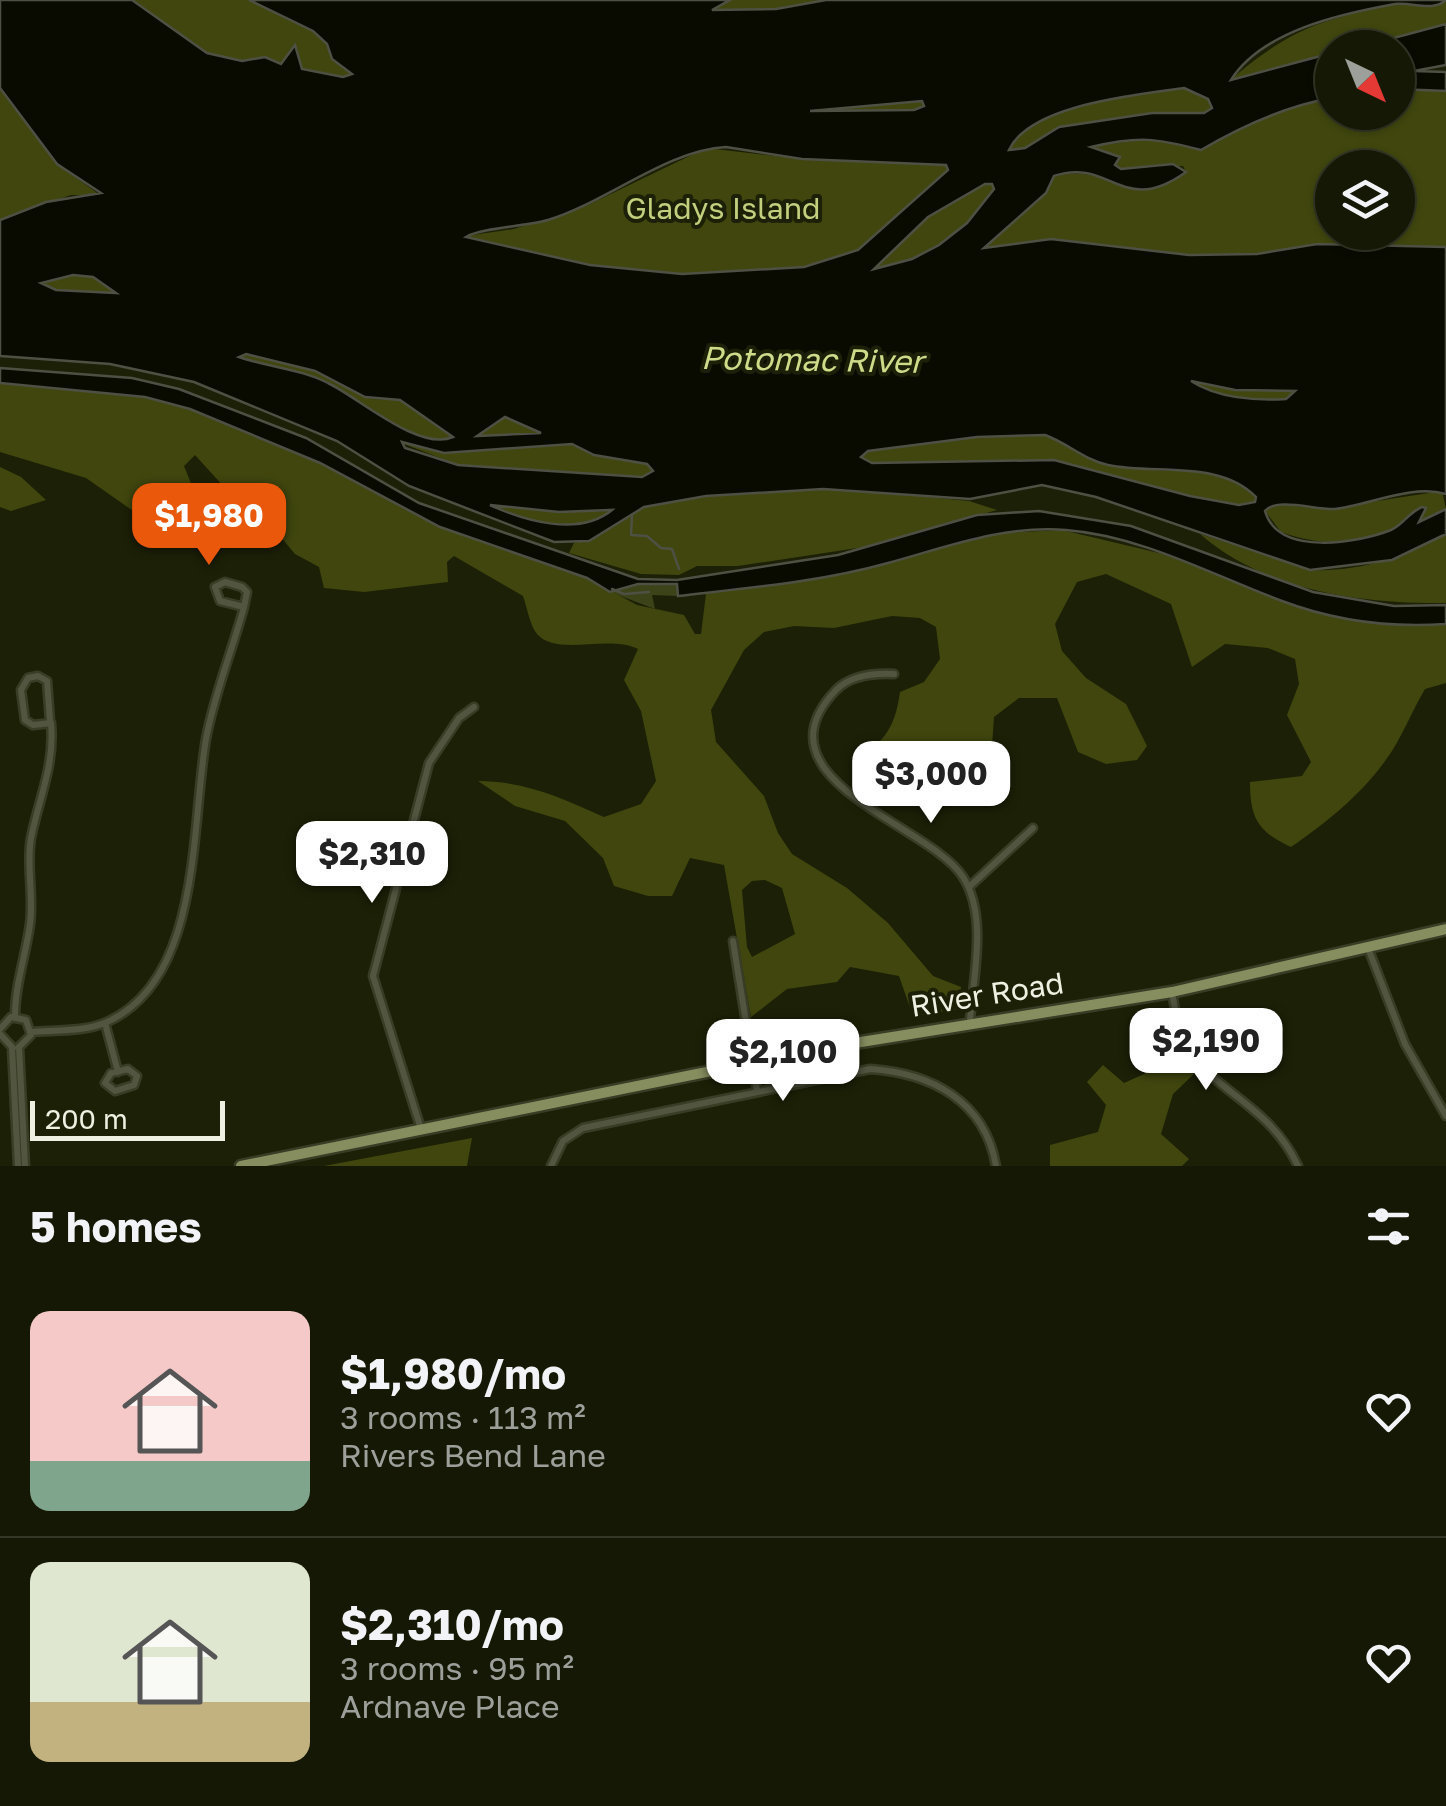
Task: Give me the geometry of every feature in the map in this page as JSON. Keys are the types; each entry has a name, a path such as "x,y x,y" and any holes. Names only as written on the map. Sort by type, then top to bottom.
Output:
{"main road":[{"name":"River Road","path":"240,1166 970,1021 1172,992 1446,929"}],"street":[{"path":"16,1048 31,1032 105,1023 138,1002 165,968 198,832 206,741 244,607 246,592 224,582 215,587 220,601 244,607"},
{"path":"894,674 868,674 834,692 819,716 817,749 842,791 942,854 969,887 976,922 970,1021"},
{"path":"22,1166 16,1048 0,1032 15,1016 15,992 30,926 31,842 50,770 51,723 47,682 38,676 28,678 21,690 25,720 33,725 51,723"},
{"path":"421,1129 373,976 424,778 443,738 474,707"},
{"path":"969,887 1033,828"},
{"path":"733,941 757,1091"},
{"path":"1368,948 1405,1044 1446,1116"},
{"path":"1172,992 1188,1048 1214,1076 1273,1126 1298,1166"},
{"path":"15,1016 26,1020 31,1032"},
{"path":"105,1023 118,1072"},
{"path":"551,1166 563,1141 583,1128 870,1069 908,1071 944,1087 964,1103 983,1127 996,1166"},
{"path":"130,1070 136,1082 110,1088 106,1078 118,1072 130,1070"}],"green space":[{"path":"132,0 249,0 313,30 352,74 343,77 303,69 297,64 296,45 282,64 219,57 186,41"},
{"path":"730,0 826,0 776,9 712,11"},
{"path":"1446,2 1446,24 1415,34 1415,30 1315,30 1315,58 1237,81 1231,79 1288,38 1323,23 1392,5"},
{"path":"0,88 57,164 100,195 71,195 0,220"},
{"path":"1184,88 1209,99 1212,108 1204,113 1152,113 1059,127 1025,148 1009,150 1020,134 1061,112"},
{"path":"1415,90 1446,91 1446,247 1415,246 1415,150 1315,150 1315,244 1257,254 1189,255 1051,239 984,249 1037,201 1054,177 1088,175 1134,187 1150,187 1186,172 1183,166 1121,169 1102,150 1089,147 1146,139 1207,147 1233,130 1299,103 1315,101 1315,130 1415,130"},
{"path":"922,101 924,106 914,110 809,110"},
{"name":"Gladys Island","path":"706,148 802,159 946,165 948,170 858,250 804,267 682,274 590,265 466,236 514,229 588,205"},
{"path":"985,184 992,184 994,189 967,223 939,245 912,259 874,269 928,217"},
{"path":"73,275 93,277 116,293 56,290 40,283"},
{"path":"247,354 315,371 371,399 400,400 453,437 423,437 317,378 238,357"},
{"path":"1191,381 1235,390 1295,391 1286,399 1249,399 1224,395"},
{"path":"0,383 145,397 190,409 320,463 440,527 587,578 637,605 684,615 695,634 701,634 706,594 865,568 998,533 1062,530 1163,554 1319,613 1383,625 1446,624 1446,683 1425,689 1382,766 1333,816 1291,847 1271,836 1258,822 1250,782 1302,776 1311,762 1287,715 1299,684 1295,659 1268,648 1225,644 1192,667 1171,604 1106,574 1077,582 1055,624 1062,651 1086,678 1126,704 1147,746 1137,760 1106,764 1078,752 1057,698 1019,698 994,717 990,775 981,779 967,780 925,762 868,752 891,726 900,692 924,682 940,659 936,627 920,618 892,616 834,628 794,626 764,632 744,650 711,710 716,742 764,796 778,833 792,854 847,888 888,923 933,976 961,987 961,1009 913,1016 899,976 850,967 837,982 787,989 751,1017 724,865 690,858 672,896 648,896 614,886 603,858 565,821 515,806 478,781 527,787 604,817 641,804 656,781 641,711 624,680 638,649 546,641 535,631 523,596 454,556 447,562 448,582 364,592 324,588 319,567 295,554 260,512 235,499 195,455 184,466 205,518 185,517 156,527 86,478 0,452","holes":["765,880 782,888 795,934 752,957 747,947 742,890 752,881"]},
{"path":"505,417 541,433 478,436 482,429"},
{"path":"1045,435 1108,464 1223,478 1241,486 1256,498 1255,503 1239,505 1190,496 1054,460 872,463 861,457 868,451 976,437"},
{"path":"399,442 444,453 573,444 594,455 647,464 653,471 642,477 458,465"},
{"path":"0,467 21,477 46,500 11,511 0,507"},
{"path":"847,489 969,501 997,510 864,547 738,566 697,566 679,575 641,574 569,553 574,543 665,501 744,490"},
{"path":"1442,491 1446,509 1431,520 1419,522 1425,508 1391,529 1350,541 1309,540 1281,532 1265,511 1277,504 1325,509"},
{"path":"485,503 559,512 612,511 582,523 549,523"},
{"path":"1200,534 1310,570 1328,570 1381,561 1446,534 1446,603 1381,601 1316,590 1254,569"},
{"path":"637,584 677,584 678,596 652,595 655,609 610,592"},
{"path":"1182,1057 1195,1073 1173,1094 1161,1134 1189,1159 1182,1166 1050,1166 1050,1145 1098,1132 1106,1105 1087,1082 1103,1065 1124,1083"},
{"path":"472,1138 467,1166 324,1166"}],"water":[{"name":"Potomac River","path":"0,0 132,0 207,53 242,61 265,57 281,64 295,45 302,69 343,77 352,74 332,59 327,44 313,31 249,0 730,0 712,10 776,9 826,0 1446,0 1429,6 1395,4 1351,13 1282,37 1245,63 1231,80 1315,58 1315,102 1264,118 1201,150 1147,140 1091,147 1120,157 1115,165 1121,169 1173,164 1186,172 1164,185 1146,189 1090,174 1054,176 1046,193 984,248 1051,239 1189,255 1257,254 1315,244 1315,250 1446,247 1446,494 1419,492 1335,509 1287,504 1265,511 1273,526 1302,541 1340,542 1391,530 1422,507 1426,508 1419,522 1446,509 1446,534 1392,560 1310,570 1096,497 1042,485 970,499 823,489 706,496 644,507 589,541 554,542 409,486 337,441 194,382 110,364 0,356 0,220 46,202 101,193 57,164 0,88","holes":["1184,88 1208,99 1212,108 1204,113 1152,113 1059,127 1025,148 1009,150 1021,134 1061,112","922,101 924,106 914,110 810,111","726,147 802,159 946,165 948,170 858,250 804,267 682,274 590,265 466,237 570,212 659,167 704,150","985,184 992,184 994,189 967,223 939,245 912,259 874,269 928,217","73,275 93,277 116,293 56,290 41,283","246,354 315,371 365,397 400,400 453,437 423,437 318,378 239,357","1191,381 1235,390 1295,391 1286,399 1249,399","505,417 541,433 477,436","1045,435 1100,463 1224,477 1256,497 1255,502 1239,505 1054,460 872,463 861,457 868,451 977,437","402,442 444,453 572,444 594,455 647,464 653,471 642,477 458,465 405,448","490,505 559,512 612,510 599,518 568,525 535,521"]},
{"path":"1446,24 1446,65 1415,71 1415,32"},
{"path":"1415,71 1446,72 1446,91 1415,90"},
{"path":"0,368 132,378 179,389 306,438 419,503 638,579 677,580 838,555 977,515 1039,511 1131,526 1313,592 1394,606 1446,605 1446,624 1383,624 1322,614 1149,548 1094,534 1043,529 998,534 862,570 783,584 678,596 677,584 638,584 610,592 587,578 440,527 320,463 190,409 145,397 0,383"}],"waterway":[{"path":"632,515 631,535 647,536 661,548 672,549 679,569"},
{"path":"612,589 624,594 649,592"}]}
